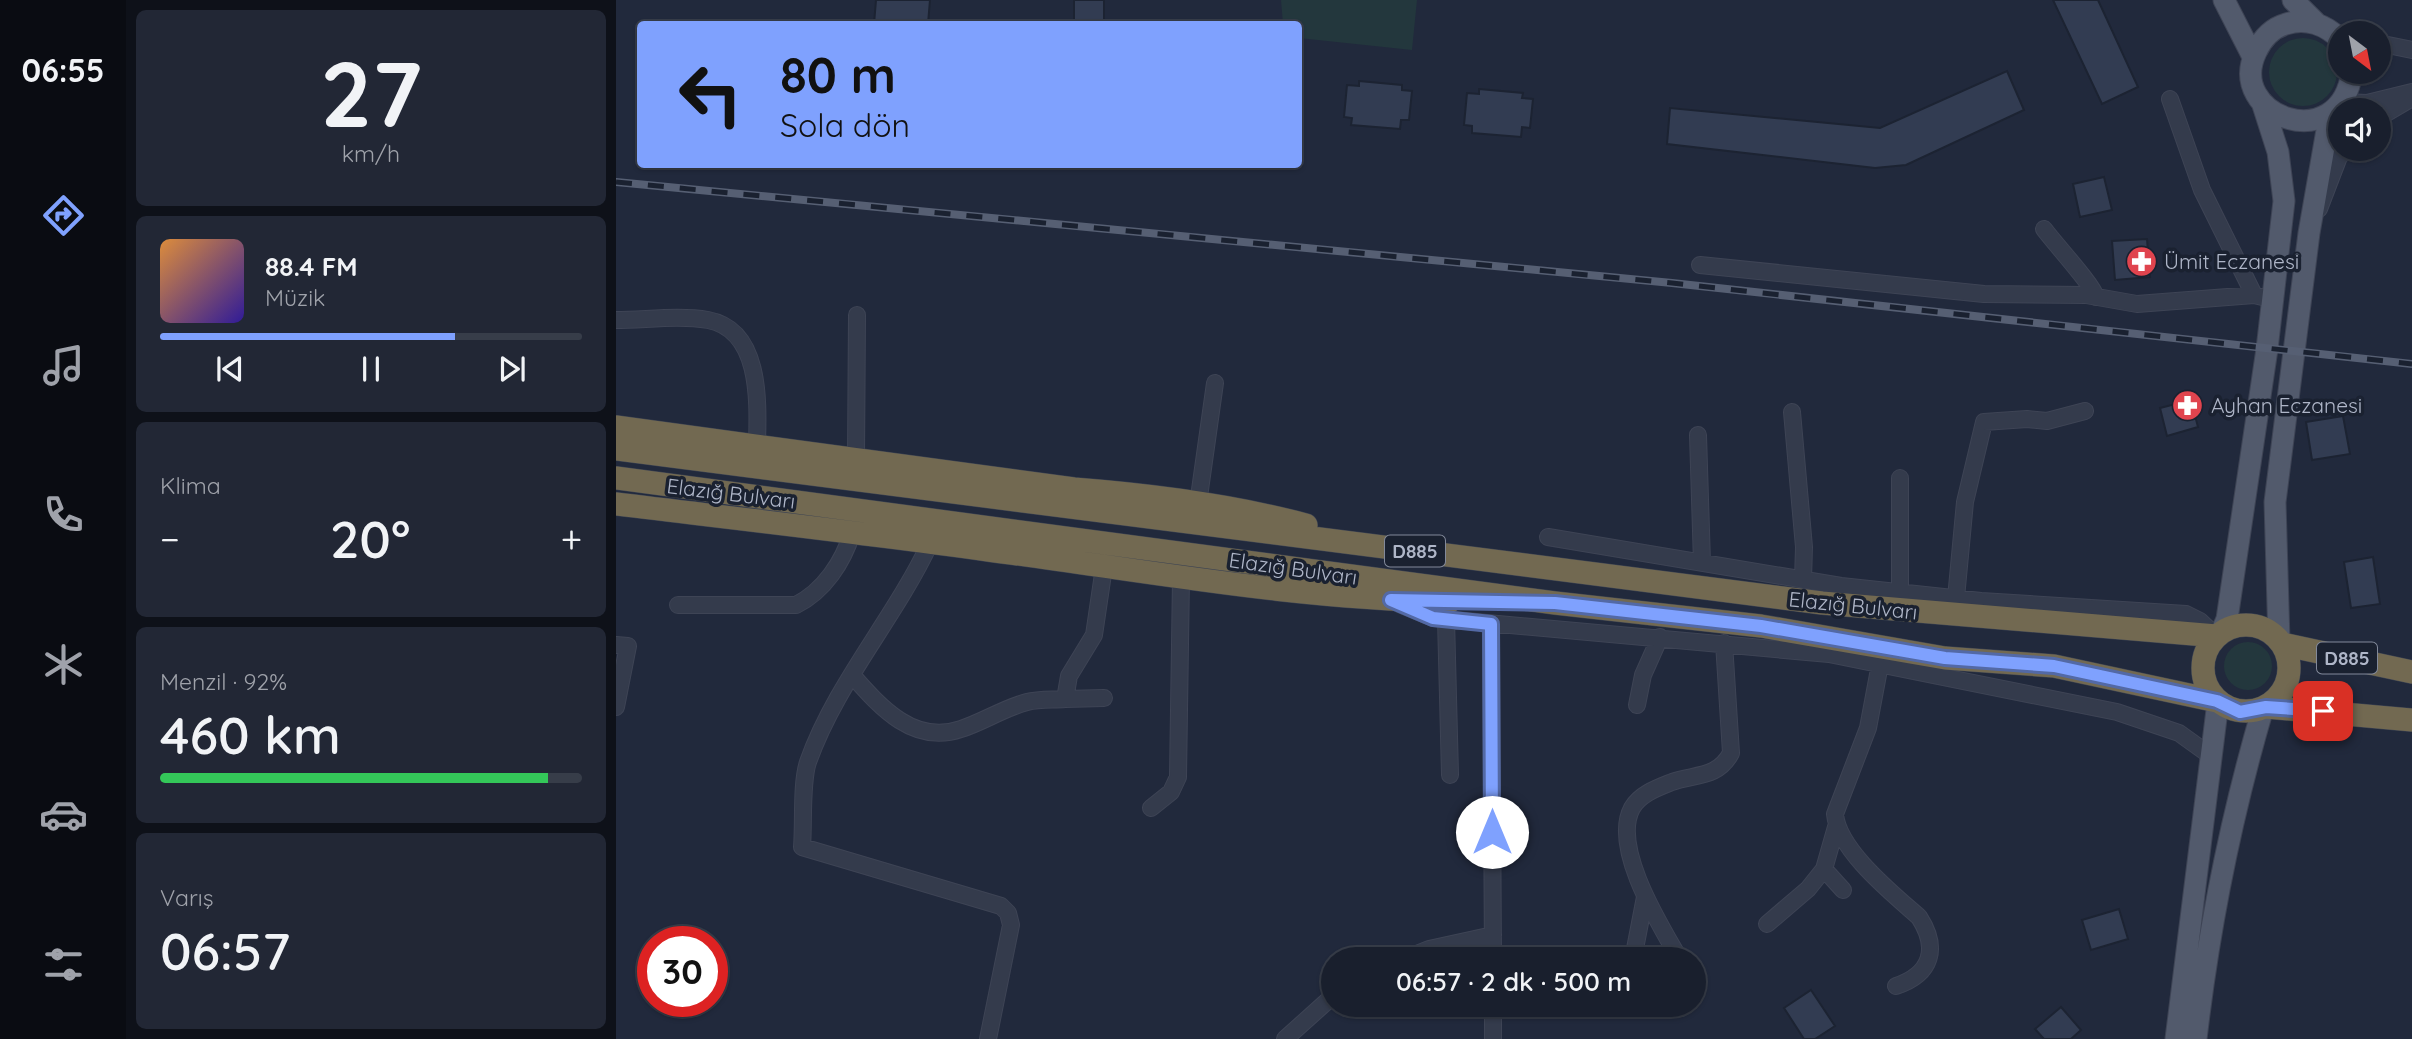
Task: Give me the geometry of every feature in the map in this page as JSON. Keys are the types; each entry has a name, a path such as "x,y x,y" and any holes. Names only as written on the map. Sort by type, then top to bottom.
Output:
{"highway":[{"path":"616,427 1198,504 1271,516 1394,548"},
{"name":"Elazığ Bulvarı","path":"616,449 1822,603 2218,635"},
{"name":"Elazığ Bulvarı","path":"616,478 1555,603 1761,626 1945,658 2054,666 2217,702"},
{"path":"616,504 930,543 1181,578 1391,600 1555,603"},
{"path":"2264,708 2282,692 2289,671 2281,642 2258,626 2243,625 2218,635 2207,647 2203,661 2203,676 2217,702 2240,712 2264,708 2412,720"},
{"name":"D885","path":"2281,642 2412,672"}],"main road":[{"path":"2224,0 2253,57"},
{"path":"2293,0 2328,29"},
{"path":"2218,635 2227,619 2267,349 2263,297 2284,201 2278,152 2252,81 2253,57 2260,43 2271,31 2301,21 2328,31"},
{"path":"2262,103 2273,113 2294,121 2316,120 2328,112"},
{"path":"2281,642 2275,502 2309,233 2328,144"},
{"path":"2176,1039 2217,702"},
{"path":"2196,1039 2207,946 2242,780 2264,708"}],"street":[{"path":"2391,46 2412,50"},
{"path":"2387,98 2412,92"},
{"path":"2391,110 2412,98"},
{"path":"1700,265 1984,294 2096,297 2155,304 2263,297 2202,190 2170,99"},
{"path":"2309,233 2337,161"},
{"path":"2044,229 2068,262 2092,287 2096,297"},
{"path":"856,457 858,315"},
{"path":"616,320 706,320 731,331 745,346 751,366 758,413 757,445"},
{"path":"1198,504 1215,383"},
{"path":"1956,598 1965,502 1984,422 2027,419 2047,421 2085,411"},
{"path":"1792,412 1804,547 1803,580"},
{"path":"1698,435 1702,563"},
{"path":"1900,478 1900,593"},
{"path":"678,606 796,605 810,598 823,586 847,550 852,533"},
{"path":"1548,537 1803,580 1900,593 2186,614 2218,635"},
{"path":"930,543 911,584 852,675 807,764 802,847 1001,906 1008,913 1011,925 988,1039"},
{"path":"1065,699 1069,676 1094,635 1104,567"},
{"path":"1152,808 1171,792 1178,777 1181,578"},
{"path":"1391,600 1433,618 1446,620 1829,654 2118,712 2179,733 2211,756"},
{"path":"1446,620 1450,775"},
{"path":"1491,624 1493,947"},
{"path":"1637,705 1643,675 1660,637"},
{"path":"1673,947 1634,871 1627,825 1632,809 1644,795 1673,782 1708,775 1725,766 1731,753 1724,643"},
{"path":"616,645 628,646 616,707"},
{"path":"1767,924 1808,889 1824,869 1836,827 1835,814 1868,728 1880,664"},
{"path":"852,675 878,704 902,722 920,732 936,735 960,730 1027,702 1104,698"},
{"path":"1836,827 1848,847 1919,917 1928,930 1932,947 1927,965 1910,981 1896,986"},
{"path":"1824,869 1843,890"},
{"path":"1635,947 1645,897"},
{"path":"1438,947 1493,935"},
{"path":"1285,1039 1321,1007"},
{"path":"1493,1017 1493,1039"}],"shaded area":[{"path":"1281,0 1417,0 1412,50 1302,38 1302,21 1283,21"},
{"path":"2296,38 2310,38 2327,48 2328,84 2335,84 2327,96 2310,106 2296,106 2279,96 2269,79 2269,65 2279,48"},
{"path":"2248,642 2265,649 2272,666 2265,683 2248,690 2231,683 2224,666 2231,649"}],"building":[{"path":"876,0 930,0 928,21 874,21"},
{"path":"1074,0 1104,0 1104,21 1074,21"},
{"path":"2053,0 2098,0 2138,87 2102,104"},
{"path":"2007,71 2024,110 1906,165 1875,168 1667,144 1670,108 1880,128"},
{"path":"1359,81 1402,85 1402,90 1412,91 1409,120 1401,120 1400,129 1351,125 1352,118 1344,117 1347,85 1359,86"},
{"path":"1479,89 1523,93 1522,98 1533,99 1530,128 1522,127 1521,137 1472,133 1472,126 1464,125 1467,93 1479,94"},
{"path":"2104,177 2112,210 2080,217 2073,184"},
{"path":"2147,239 2150,277 2115,280 2112,241"},
{"path":"2191,400 2198,427 2167,436 2160,408"},
{"path":"2343,416 2350,454 2312,460 2306,422"},
{"path":"2373,557 2380,604 2351,608 2344,562"},
{"path":"2119,909 2128,939 2091,950 2082,920"},
{"path":"1811,990 1835,1026 1815,1039 1804,1039 1784,1008"},
{"path":"2061,1007 2081,1030 2071,1039 2044,1039 2035,1029"}],"railway":[{"path":"616,182 1672,283 2412,364"}],"place":[{"name":"Ümit Eczanesi","path":"2141,261"},
{"name":"Ayhan Eczanesi","path":"2188,405"}],"route":[{"path":"1492,832 1491,624 1433,618 1391,600 1555,603 1761,626 1945,658 2054,666 2217,701 2240,712 2266,707 2323,711"}]}
